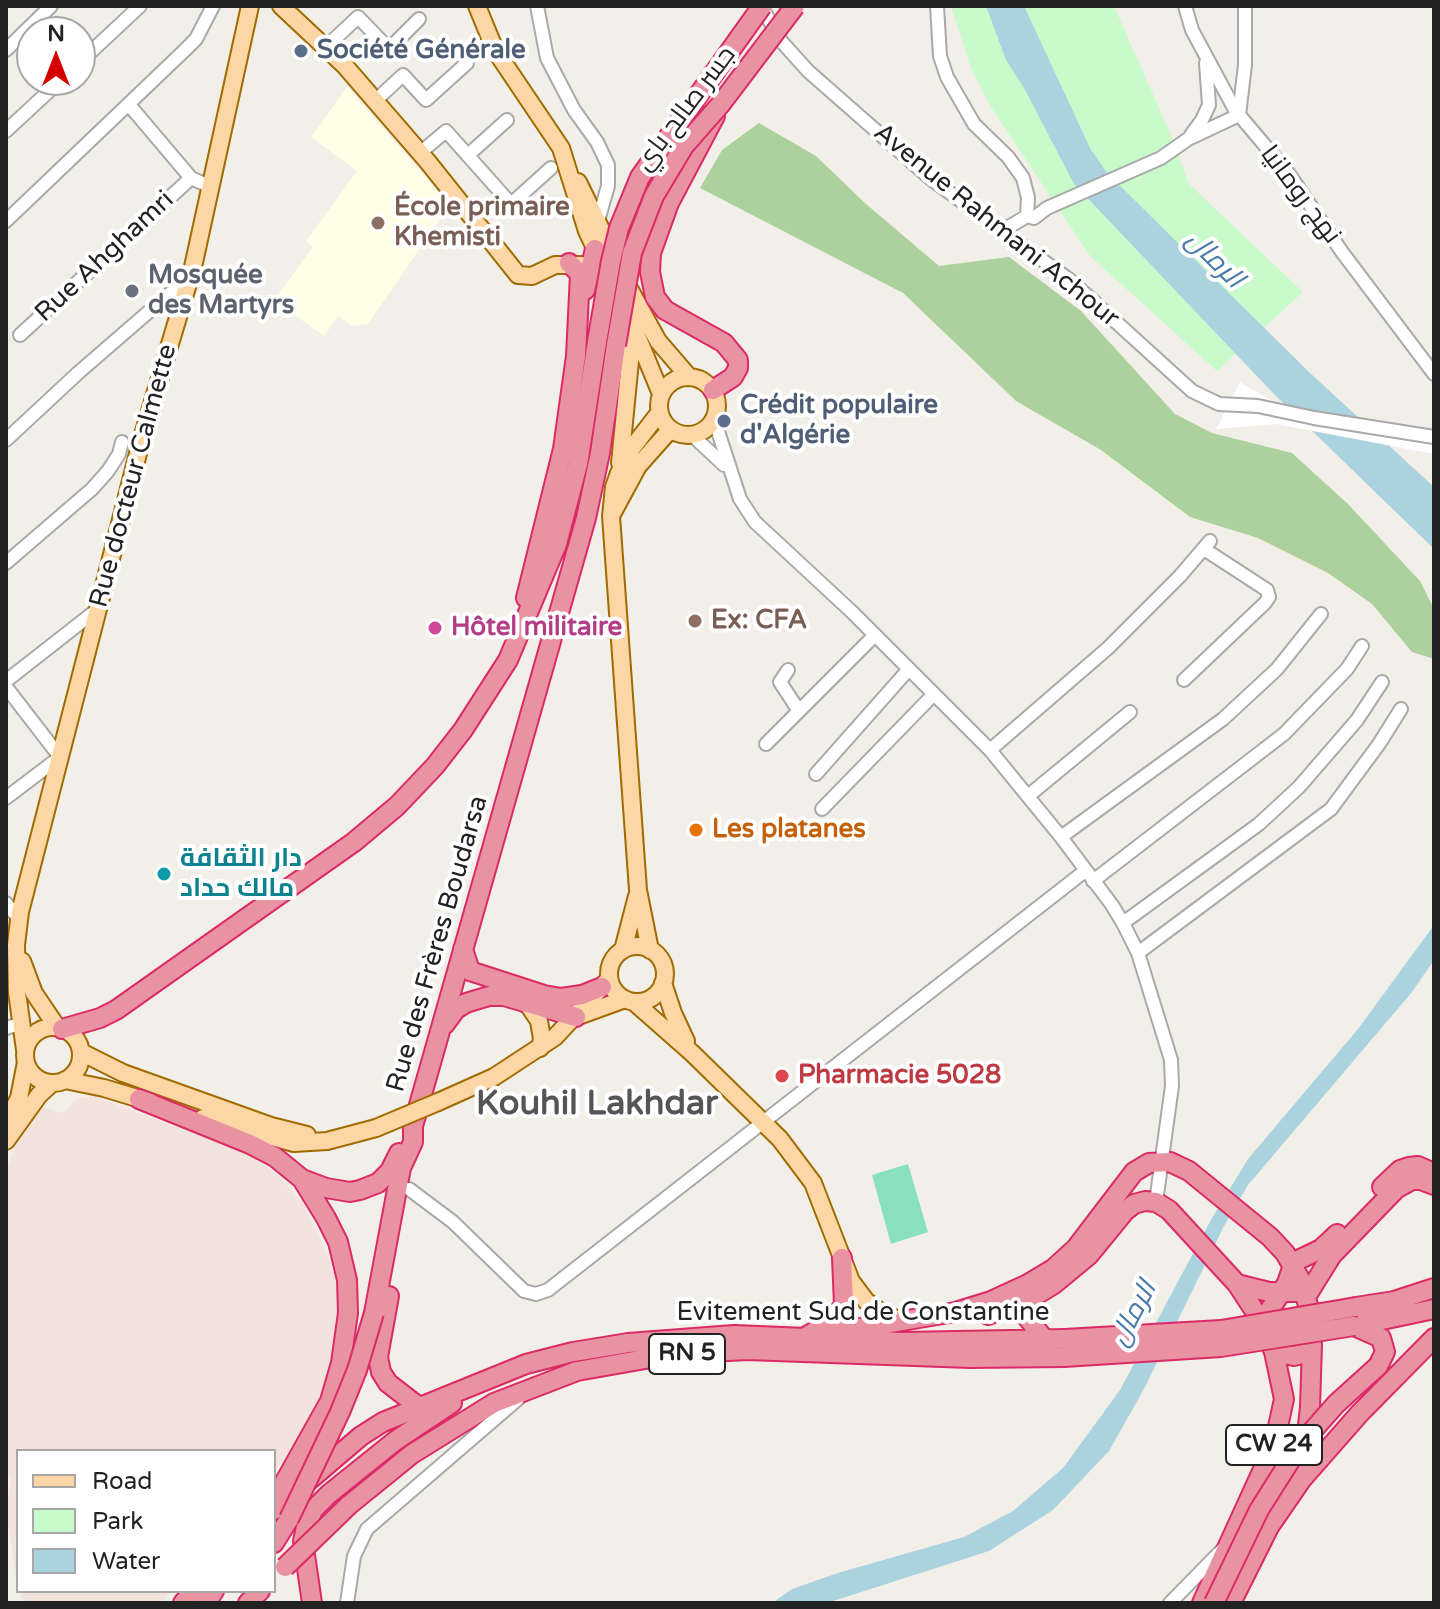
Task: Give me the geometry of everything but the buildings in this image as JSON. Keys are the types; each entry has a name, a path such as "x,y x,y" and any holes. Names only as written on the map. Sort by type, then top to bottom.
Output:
{"highway":[{"path":"60,1028 100,1018 116,1010 377,823 435,766 463,730 508,660 557,544 607,344 611,261 627,203 649,164 762,6"},
{"name":"جسر صالح باي","path":"607,344 646,213 684,146 720,105 795,6"},
{"path":"713,390 736,373 738,360 724,343 665,310 652,289 650,272 651,253 669,203 720,105"},
{"path":"578,320 593,257"},
{"path":"521,632 528,584 563,449 576,356 580,274 569,263"},
{"name":"Rue des Frères Boudarsa","path":"276,1536 282,1514 340,1412 357,1370 374,1313 399,1177 586,518 600,453 607,344"},
{"path":"463,949 470,971 533,992 561,998 582,995 606,983"},
{"path":"441,1029 456,1009 476,999 504,996 576,1017"},
{"path":"139,1099 261,1149 302,1179 326,1188 350,1192 370,1187 390,1171 413,1134"},
{"path":"413,1134 413,1168 378,1357 381,1372 388,1383 419,1407"},
{"path":"804,1338 922,1320 974,1307 1040,1278 1076,1248 1134,1172 1149,1163 1160,1161"},
{"name":"CW 24","path":"1160,1161 1189,1171 1270,1237 1293,1265 1305,1293 1312,1345 1310,1407 1302,1479"},
{"path":"1262,1322 1299,1258 1329,1242 1400,1170 1418,1166 1434,1173"},
{"path":"276,1497 330,1401 341,1363 348,1313 347,1280 338,1242 302,1179"},
{"path":"1237,1284 1258,1291 1305,1293 1314,1288 1332,1255 1396,1189 1412,1180 1434,1185"},
{"path":"902,1321 959,1321 987,1315 1033,1297 1072,1270 1134,1204 1163,1206"},
{"name":"CW 24","path":"1163,1206 1237,1284 1262,1322 1274,1352 1284,1399 1274,1445 1202,1603"},
{"path":"804,1338 832,1321 844,1305 842,1258"},
{"name":"RN 5","path":"1355,1317 1434,1288"},
{"path":"1033,1297 1027,1305 1026,1316 1045,1340"},
{"name":"RN 5","path":"1064,1348 1434,1309"},
{"name":"CW 24","path":"1214,1603 1259,1510 1300,1445 1336,1404 1378,1366 1385,1352 1381,1338 1355,1317"},
{"name":"Evitement Sud de Constantine","path":"282,1514 361,1436 383,1422 526,1364 573,1352 628,1343 734,1335 902,1342 1045,1340 1064,1348"},
{"name":"CW 24","path":"1233,1597 1269,1527 1302,1479 1360,1413 1434,1338"},
{"path":"1274,1352 1294,1356 1312,1345"},
{"name":"Evitement Sud de Constantine","path":"279,1572 349,1505 412,1454 494,1403 577,1371 674,1354 747,1350 970,1358 1064,1348"},
{"path":"312,1603 303,1541 313,1510 395,1441 481,1383"}],"main road":[{"name":"Rue docteur Calmette","path":"60,1028 34,993 16,945 10,910 60,757 142,438 188,283 250,6"},
{"path":"281,6 326,47 375,101 518,275 532,276 555,265 593,257"},
{"path":"477,6 495,50 561,148 632,296 658,341 689,377 706,383 713,390 717,405 714,419 705,430 692,435 670,430 659,413"},
{"path":"561,148 593,257 629,319 661,394 659,413 632,448 619,473 611,516 638,890 650,950"},
{"path":"619,473 629,319"},
{"path":"661,394 672,381 689,377"},
{"path":"611,516 638,466 670,430"},
{"path":"25,1056 33,1076 104,1088 282,1141 327,1141 376,1128 494,1077 540,1048 576,1017 606,983 611,962 623,950 638,890"},
{"name":"Rue docteur Calmette","path":"16,945 13,1026 25,1056"},
{"path":"623,950 641,947 650,950 663,964 663,983 678,1026 692,1053"},
{"path":"606,983 692,1053 780,1139 813,1183 851,1281 866,1301 883,1314 902,1321"},
{"path":"576,1017 629,1001 651,998 663,983"},
{"path":"522,1001 539,1021 540,1048"},
{"path":"6,1141 39,1095 76,1072 81,1052 74,1036 60,1028 48,1028 33,1035 25,1056 19,1098 7,1120"},
{"path":"81,1052 123,1073 271,1126 327,1141"}],"street":[{"path":"6,50 51,6"},
{"path":"96,47 140,6"},
{"path":"6,221 130,106 196,39 213,6"},
{"path":"537,6 547,58 608,165 608,186 598,220 593,257"},
{"name":"Avenue Rahmani Achour","path":"762,6 781,41 808,71 931,179 1071,281 1192,391 1219,404 1258,406 1434,437"},
{"path":"937,6 940,56 947,77 974,124 1008,157 1023,178 1028,198 1027,216"},
{"name":"نهج رومانيا","path":"1185,6 1188,20 1239,115 1289,174 1342,252 1434,374"},
{"path":"1002,231 1027,216 1034,218 1047,208 1161,158 1188,139 1239,115 1245,65 1245,6"},
{"path":"326,47 358,17 389,49 419,19"},
{"path":"1188,139 1209,105 1204,52"},
{"path":"375,101 403,75 426,100 467,63"},
{"path":"6,131 44,96"},
{"path":"130,106 191,178 211,187"},
{"path":"468,155 507,120"},
{"path":"420,153 446,131 511,204 551,168"},
{"name":"Rue Ahghamri","path":"20,335 191,178"},
{"path":"6,440 134,324 168,295 188,283"},
{"path":"714,419 730,474 740,499 755,522 875,635 990,750 1061,837 1123,923 1138,953 1171,1060 1172,1086 1160,1161 1163,1206"},
{"path":"692,435 713,453 730,474"},
{"path":"6,563 92,489 114,462 122,442"},
{"path":"990,750 1108,648 1207,545 1267,590 1269,597 1184,680"},
{"path":"6,798 60,757 6,684 98,609"},
{"path":"1061,837 1223,719 1277,669 1321,614"},
{"path":"766,744 875,635"},
{"path":"409,1189 453,1222 524,1291 536,1294 548,1290 762,1120 1284,734 1347,669 1362,646"},
{"path":"816,774 909,669"},
{"path":"788,670 780,682 799,711"},
{"path":"1123,923 1259,824 1299,787 1357,720 1382,682"},
{"path":"822,809 934,694"},
{"path":"1138,953 1331,809 1401,709"},
{"path":"1028,796 1130,712"},
{"path":"347,1603 354,1556 367,1529 531,1389"},
{"path":"1170,1603 1229,1544"}],"shaded area":[{"name":"École primaire Khemisti","path":"347,87 450,205 368,324 352,326 338,316 324,336 274,300 313,247 306,241 357,171 311,137"},
{"path":"94,1096 250,1155 278,1175 304,1205 325,1249 339,1290 337,1330 321,1406 276,1470 276,1449 16,1449 16,1575 6,1511 11,1478 6,1476 6,1171 21,1130 42,1107 62,1113 77,1099"},
{"path":"20,1593 170,1593 161,1603 24,1603"}],"green space":[{"path":"951,6 1114,6 1189,184 1303,292 1217,371 1090,256 989,104 971,68"},
{"path":"759,123 816,156 866,204 939,266 1009,257 1081,311 1175,414 1212,433 1292,453 1348,504 1420,581 1434,609 1434,659 1412,652 1372,604 1328,573 1258,538 1190,517 1101,450 1016,401 903,293 700,188 722,150"},
{"path":"908,1164 928,1232 891,1244 872,1175"}],"water":[{"path":"986,6 1024,6 1091,150 1108,174 1309,372 1434,487 1434,549 1273,393 1074,184 1023,86 1006,60"},
{"path":"1434,925 1434,960 1412,992 1248,1185 1109,1451 1053,1510 989,1551 827,1603 772,1603 792,1589 838,1573 964,1537 1013,1511 1063,1468 1120,1390 1212,1218 1248,1159 1358,1029"}],"pier":[{"path":"1240,382 1277,404 1434,433 1434,454 1276,424 1216,429"}],"place":[{"name":"Société Générale","path":"301,51"},
{"name":"École primaire Khemisti","path":"378,223"},
{"name":"Mosquée des Martyrs","path":"132,291"},
{"name":"Crédit populaire d'Algérie","path":"724,421"},
{"name":"Ex: CFA","path":"695,621"},
{"name":"Hôtel militaire","path":"435,628"},
{"name":"Les platanes","path":"696,830"},
{"name":"دار الثقافة مالك حداد","path":"164,874"},
{"name":"Pharmacie 5028","path":"782,1076"}],"district":[{"name":"Kouhil Lakhdar","path":"597,1105"}],"water label":[{"name":"الرمال","path":"1214,260"},
{"name":"الرمال","path":"1134,1314"}]}
